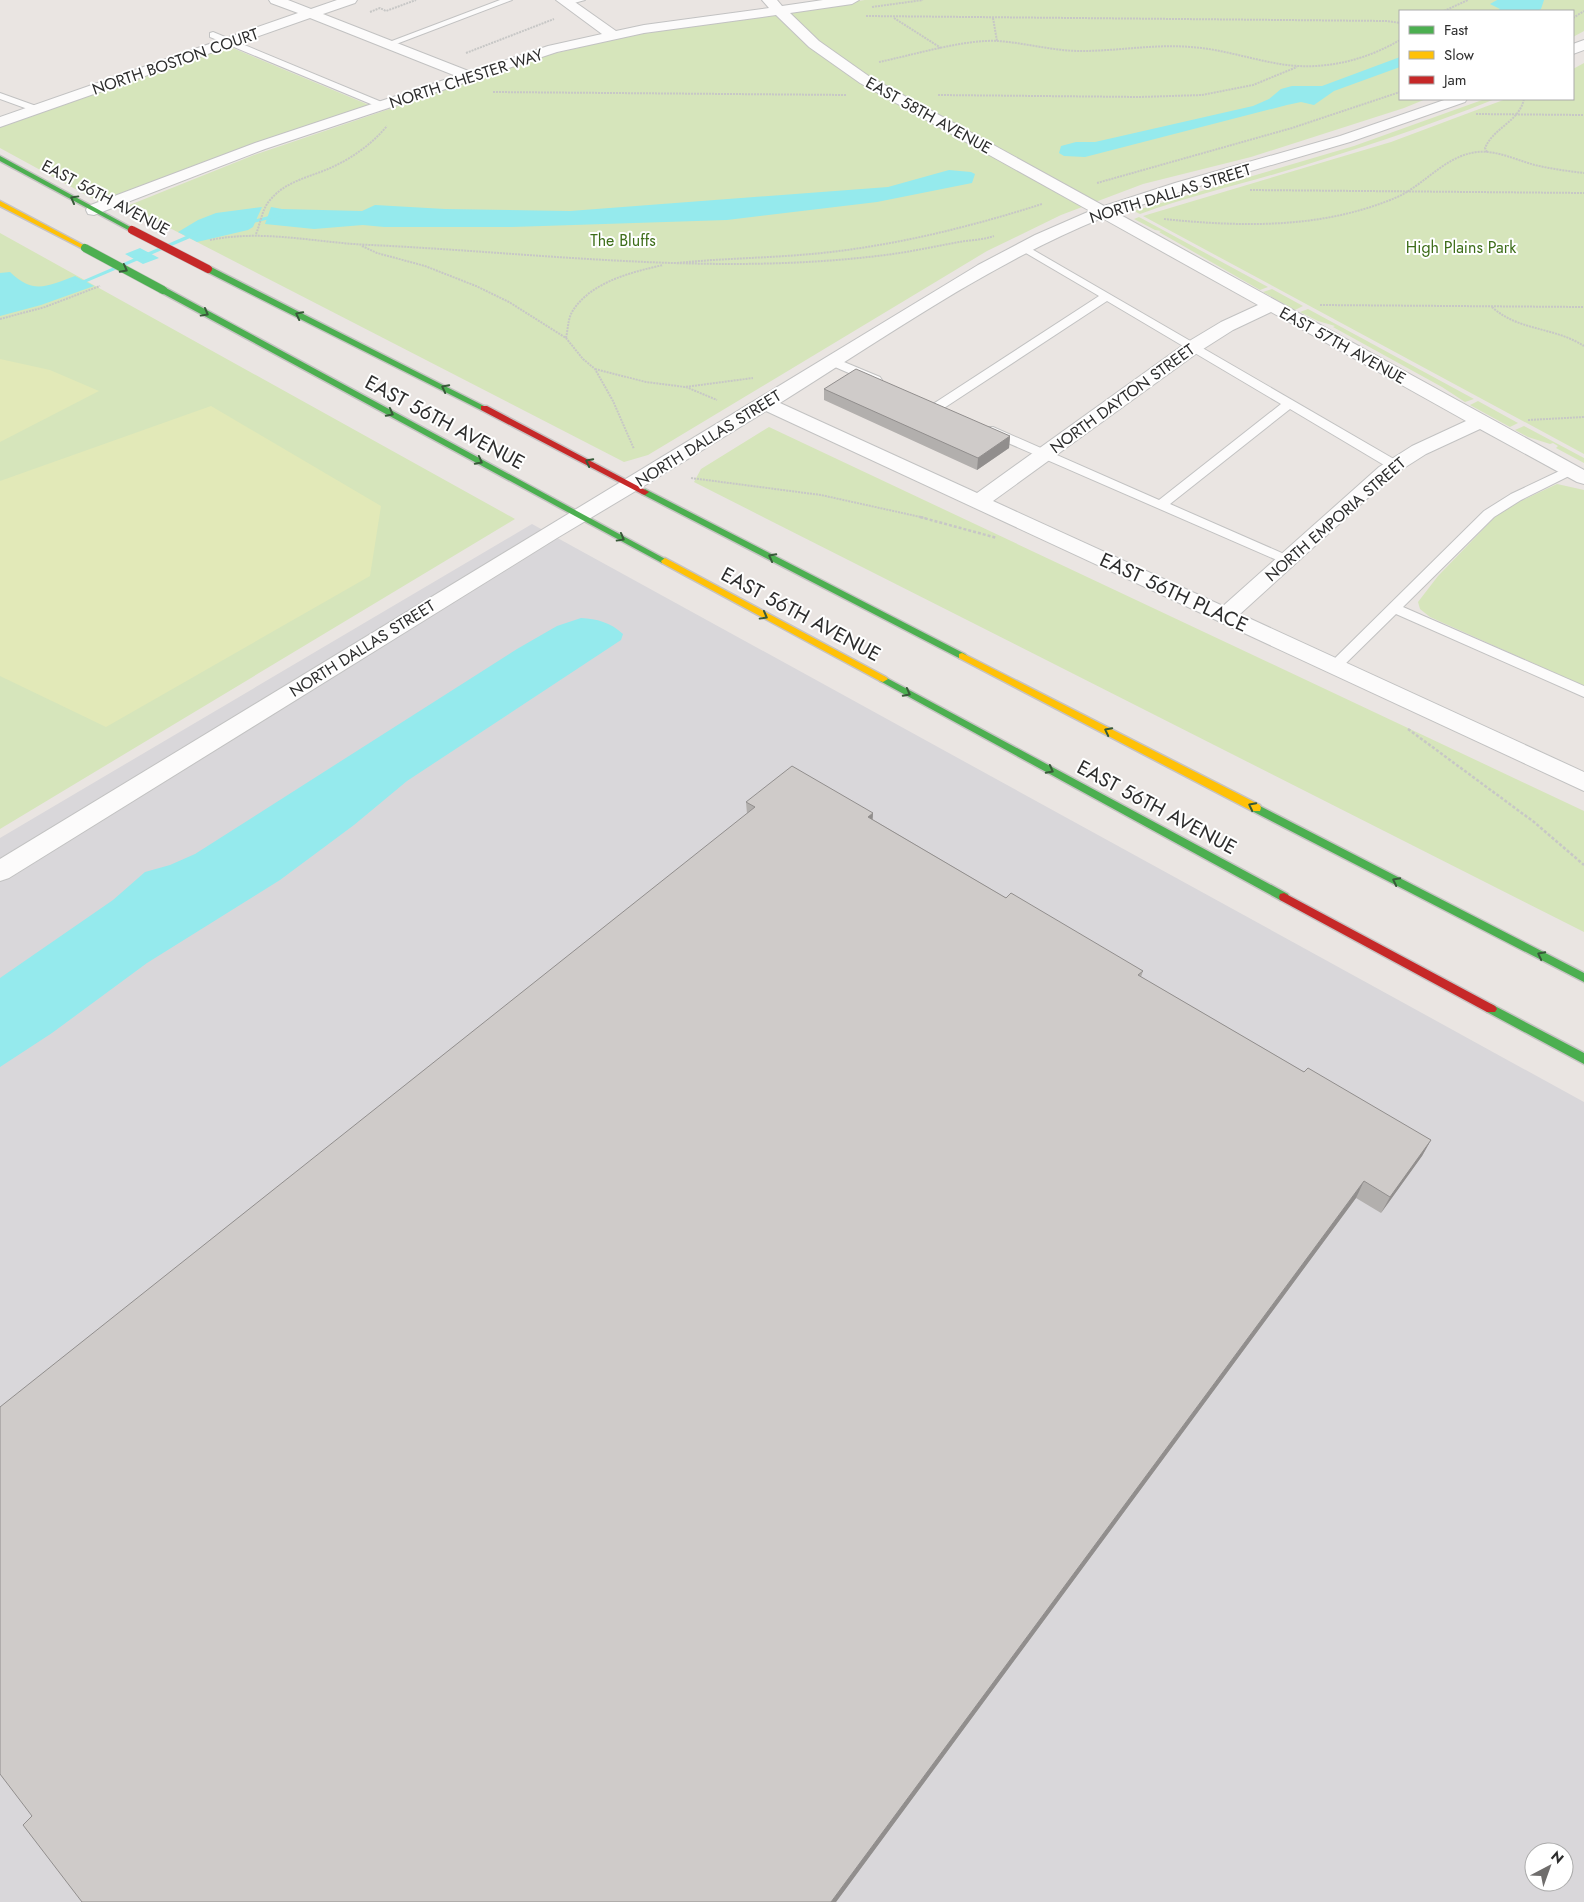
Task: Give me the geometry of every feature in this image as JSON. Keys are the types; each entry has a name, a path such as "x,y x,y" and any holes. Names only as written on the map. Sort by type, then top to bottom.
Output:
{"main road":[{"name":"EAST 56TH AVENUE","path":"0,158 132,230 437,384 1584,978"},
{"name":"EAST 56TH AVENUE","path":"0,203 1584,1059"}],"street":[{"path":"276,0 469,76"},
{"name":"NORTH BOSTON COURT","path":"0,122 350,0"},
{"name":"NORTH CHESTER WAY","path":"94,210 246,151 552,49 612,35 774,5 852,0"},
{"path":"565,1 612,35"},
{"name":"EAST 58TH AVENUE","path":"774,5 814,44 857,75 1103,212"},
{"name":"NORTH DALLAS STREET","path":"0,871 578,515 632,485 832,361 1023,247 1103,212 1159,192 1349,138 1457,100"},
{"name":"EAST 57TH AVENUE","path":"1103,212 1577,474"},
{"name":"NORTH DAYTON STREET","path":"978,502 1193,347 1226,326 1272,305"},
{"name":"EAST 56TH PLACE","path":"765,403 1584,782"},
{"name":"NORTH EMPORIA STREET","path":"1225,616 1394,465 1419,450 1481,421"}],"lane":[{"path":"388,44 508,0"},
{"path":"565,1 581,0"},
{"path":"213,35 381,105"},
{"path":"0,96 36,109"},
{"path":"1023,247 1394,465"},
{"path":"954,414 932,405 1106,297"},
{"path":"832,361 892,387"},
{"path":"1161,505 1288,404"},
{"path":"979,426 1286,560"},
{"path":"1335,666 1489,514 1516,497 1577,474"},
{"path":"1394,608 1584,692"}],"path":[{"path":"364,14 380,8 386,11 416,0"},
{"path":"1446,10 1468,0"},
{"path":"858,16 1378,21 1399,23"},
{"path":"893,17 942,49"},
{"path":"993,18 997,41"},
{"path":"465,53 555,19"},
{"path":"876,63 971,43 997,41 1080,51 1158,46 1192,47 1297,66 1324,66 1372,55 1397,43"},
{"path":"937,95 1202,96 1253,85 1297,66"},
{"path":"493,92 851,95"},
{"path":"1093,184 1292,128 1399,92"},
{"path":"1487,152 1486,148 1489,138 1518,114 1524,100"},
{"path":"1472,114 1584,115"},
{"path":"390,122 362,150 331,168 287,186 271,198 266,206 256,234 360,245 667,264 770,266 831,262 921,250 990,238"},
{"path":"1158,218 1238,224 1296,222 1361,210 1407,191 1442,167 1474,152 1487,152 1536,165 1584,173"},
{"path":"1244,190 1584,193"},
{"path":"566,338 572,311 585,297 616,280 667,264 701,260 792,256 882,245 964,228 1044,203"},
{"path":"360,245 376,253 425,266 476,286 508,302 566,338 583,359 595,369 613,401 634,449"},
{"path":"1314,305 1584,307"},
{"path":"1492,306 1510,322 1564,336 1584,346"},
{"path":"595,369 646,382 685,386 752,378"},
{"path":"685,386 717,400"},
{"path":"1523,423 1539,418 1584,417"},
{"path":"692,478 754,484 824,495 899,511 1000,538"},
{"path":"1402,724 1534,822 1584,864"}],"shaded area":[{"path":"532,524 1584,1102 1584,1902 0,1902 0,838"}],"green space":[{"name":"The Bluffs","path":"865,0 1584,0 1584,31 1574,36 1574,10 1399,10 1399,100 1424,100 1251,157 1143,184 1061,215 987,251 648,455 624,462 127,206 254,155 548,55 645,32"},
{"path":"228,46 369,105 238,149 99,202 0,148 0,126"},
{"name":"High Plains Park","path":"1584,63 1584,454 1143,216 1391,142 1503,100 1574,100 1574,68"},
{"path":"1482,100 1493,100 1413,130 1330,157 1140,214 1134,211 1354,146"},
{"path":"1139,217 1268,287 1260,290 1159,232 1161,231 1155,230 1134,219"},
{"path":"0,233 515,519 0,829"},
{"path":"1272,289 1303,306 1295,310 1263,292"},
{"path":"1308,309 1474,399 1465,402 1442,387 1333,327 1335,326 1318,321 1300,312"},
{"path":"0,359 50,370 99,391 0,442"},
{"path":"1478,401 1518,423 1510,427 1470,405"},
{"path":"211,406 381,506 370,576 106,727 0,676 0,481"},
{"path":"1524,426 1584,458 1584,463 1556,448 1558,446 1553,443 1550,444 1528,437 1515,430"},
{"path":"769,427 1584,811 1584,932 694,482 701,469"},
{"path":"1557,484 1584,490 1584,686 1430,617 1420,609 1418,602 1438,576 1495,517 1510,506"}],"water":[{"path":"1497,0 1544,0 1539,10 1498,10 1500,9 1490,4"},
{"path":"1399,57 1399,67 1334,91 1314,105 1301,102 1287,105 1085,157 1064,156 1059,153 1061,146 1076,142 1095,142 1253,106 1269,99 1281,89 1292,86 1322,86"},
{"path":"949,170 975,174 972,183 877,202 727,220 512,227 384,227 363,225 314,229 265,224 271,207 282,209 362,211 375,205 445,209 570,211 888,187"},
{"path":"262,207 253,227 248,230 197,242 178,232 198,220 216,213"},
{"path":"140,248 159,258 143,264 125,254"},
{"path":"10,272 26,284 34,286 48,285 75,276 94,286 41,305 0,316 0,273"},
{"path":"581,618 598,620 608,624 623,634 621,640 407,781 354,825 280,880 147,963 52,1033 0,1067 0,978 113,900 145,872 170,865 195,854 517,649 557,626"}],"building":[{"path":"856,369 1010,436 978,458 824,389"},
{"path":"792,766 873,813 868,817 1006,898 1011,893 1143,971 1138,975 1304,1072 1308,1068 1431,1140 1390,1197 1364,1181 831,1902 82,1902 23,1825 32,1816 0,1774 0,1407 755,807 746,802"}],"waterway":[{"path":"244,223 281,215"},
{"path":"73,286 200,232"}],"traffic: fast":[{"path":"0,158 132,230"},
{"path":"85,248 163,290"},
{"path":"208,269 484,408"},
{"path":"163,290 665,561"},
{"path":"645,492 962,656"},
{"path":"883,679 1284,897"},
{"path":"1256,808 1584,978"},
{"path":"1491,1009 1584,1059"}],"traffic: slow":[{"path":"0,203 85,248"},
{"path":"665,561 883,679"},
{"path":"962,656 1256,808"}],"traffic: jam":[{"path":"132,230 208,269"},
{"path":"484,408 645,492"},
{"path":"1284,897 1491,1009"}]}
